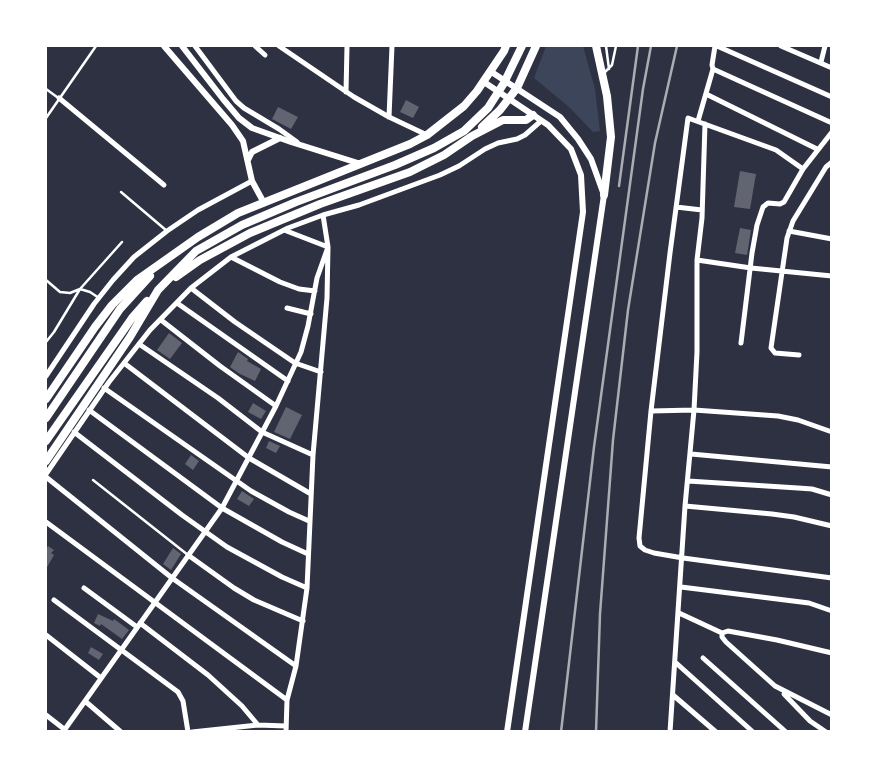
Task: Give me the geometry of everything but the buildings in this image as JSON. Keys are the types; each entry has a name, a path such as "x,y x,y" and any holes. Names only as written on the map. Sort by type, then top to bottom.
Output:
{"highway":[{"path":"46,399 95,327 137,280 198,237 238,213 411,144 427,135 464,106 484,82 506,46"},
{"path":"46,441 132,318 196,251 242,225 404,161 464,131 488,108 522,46"},
{"path":"472,136 500,110 517,88 536,46"},
{"path":"596,46 606,71 611,137 604,195"},
{"path":"46,461 130,337 158,289 200,260 250,233 320,204 410,172 503,120 537,118"},
{"path":"46,418 121,309 159,266"}],"street":[{"path":"164,46 243,141 252,181 264,203"},
{"path":"182,46 239,118 252,128 361,164"},
{"path":"195,46 236,101 299,145"},
{"path":"256,46 265,55"},
{"path":"282,46 346,92 427,135"},
{"path":"346,92 347,46"},
{"path":"389,117 392,46"},
{"path":"698,121 713,69 716,46 831,97"},
{"path":"781,46 831,68"},
{"path":"821,62 825,46"},
{"path":"713,69 831,123"},
{"path":"490,71 559,117 591,159 604,195 525,732"},
{"path":"484,82 548,125 571,149 581,175 583,212 507,732"},
{"path":"706,94 817,149"},
{"path":"59,98 164,185"},
{"path":"215,105 223,99"},
{"path":"296,666 172,578 46,476 104,388 139,344 191,288 231,257 284,230 440,175 485,149 525,135 537,118"},
{"path":"803,169 776,150 688,118 651,411 639,531 640,546 645,550 683,558 831,578"},
{"path":"670,732 694,410 705,124"},
{"path":"741,344 755,239 763,207 768,203 784,202 803,169 831,132"},
{"path":"248,160 252,152 281,138"},
{"path":"799,355 775,353 771,350 782,271 793,221 831,162"},
{"path":"581,175 594,169"},
{"path":"46,376 99,298 134,257 198,210 252,181"},
{"path":"676,207 702,210"},
{"path":"54,600 181,696 190,732 258,724 286,729 287,700 303,621 313,455 327,298 328,247 323,215"},
{"path":"284,230 328,247"},
{"path":"789,231 831,239"},
{"path":"46,715 63,730 222,508 288,382 304,342 319,271 328,247"},
{"path":"231,257 280,282 299,289 316,291"},
{"path":"698,260 831,276"},
{"path":"191,288 295,363 321,372"},
{"path":"177,303 288,382"},
{"path":"288,308 311,314"},
{"path":"160,320 276,406"},
{"path":"139,344 262,432 313,455"},
{"path":"124,363 249,458 312,494"},
{"path":"104,388 268,501 309,521"},
{"path":"89,410 222,508 308,554"},
{"path":"651,411 694,410 778,415 831,432"},
{"path":"74,432 204,531 247,558 306,588"},
{"path":"691,454 831,467"},
{"path":"688,481 812,489 831,495"},
{"path":"685,506 772,514 831,526"},
{"path":"46,522 287,700"},
{"path":"188,555 243,593 272,609 303,621"},
{"path":"681,587 809,603 831,611"},
{"path":"84,588 208,675 258,724"},
{"path":"679,613 722,633 727,631 777,640 831,653"},
{"path":"722,633 726,642 780,689 804,716 826,732"},
{"path":"46,635 101,678"},
{"path":"703,658 786,732"},
{"path":"675,662 753,732"},
{"path":"780,689 831,715"},
{"path":"672,695 716,732"},
{"path":"85,701 121,732"}],"lane":[{"path":"46,118 96,46"},
{"path":"606,46 606,71"},
{"path":"606,71 614,58 616,46"},
{"path":"46,89 59,98"},
{"path":"121,192 167,231"},
{"path":"46,342 80,289 122,242"},
{"path":"46,280 56,290 65,294 80,289 99,298"},
{"path":"93,480 188,555"}],"shaded area":[{"path":"546,46 583,46 595,89 600,131 593,132 569,107 534,78"}],"railway":[{"path":"619,186 638,46"},
{"path":"561,732 594,447 651,46"},
{"path":"596,732 600,614 613,440 628,310 655,143 677,46"}]}
